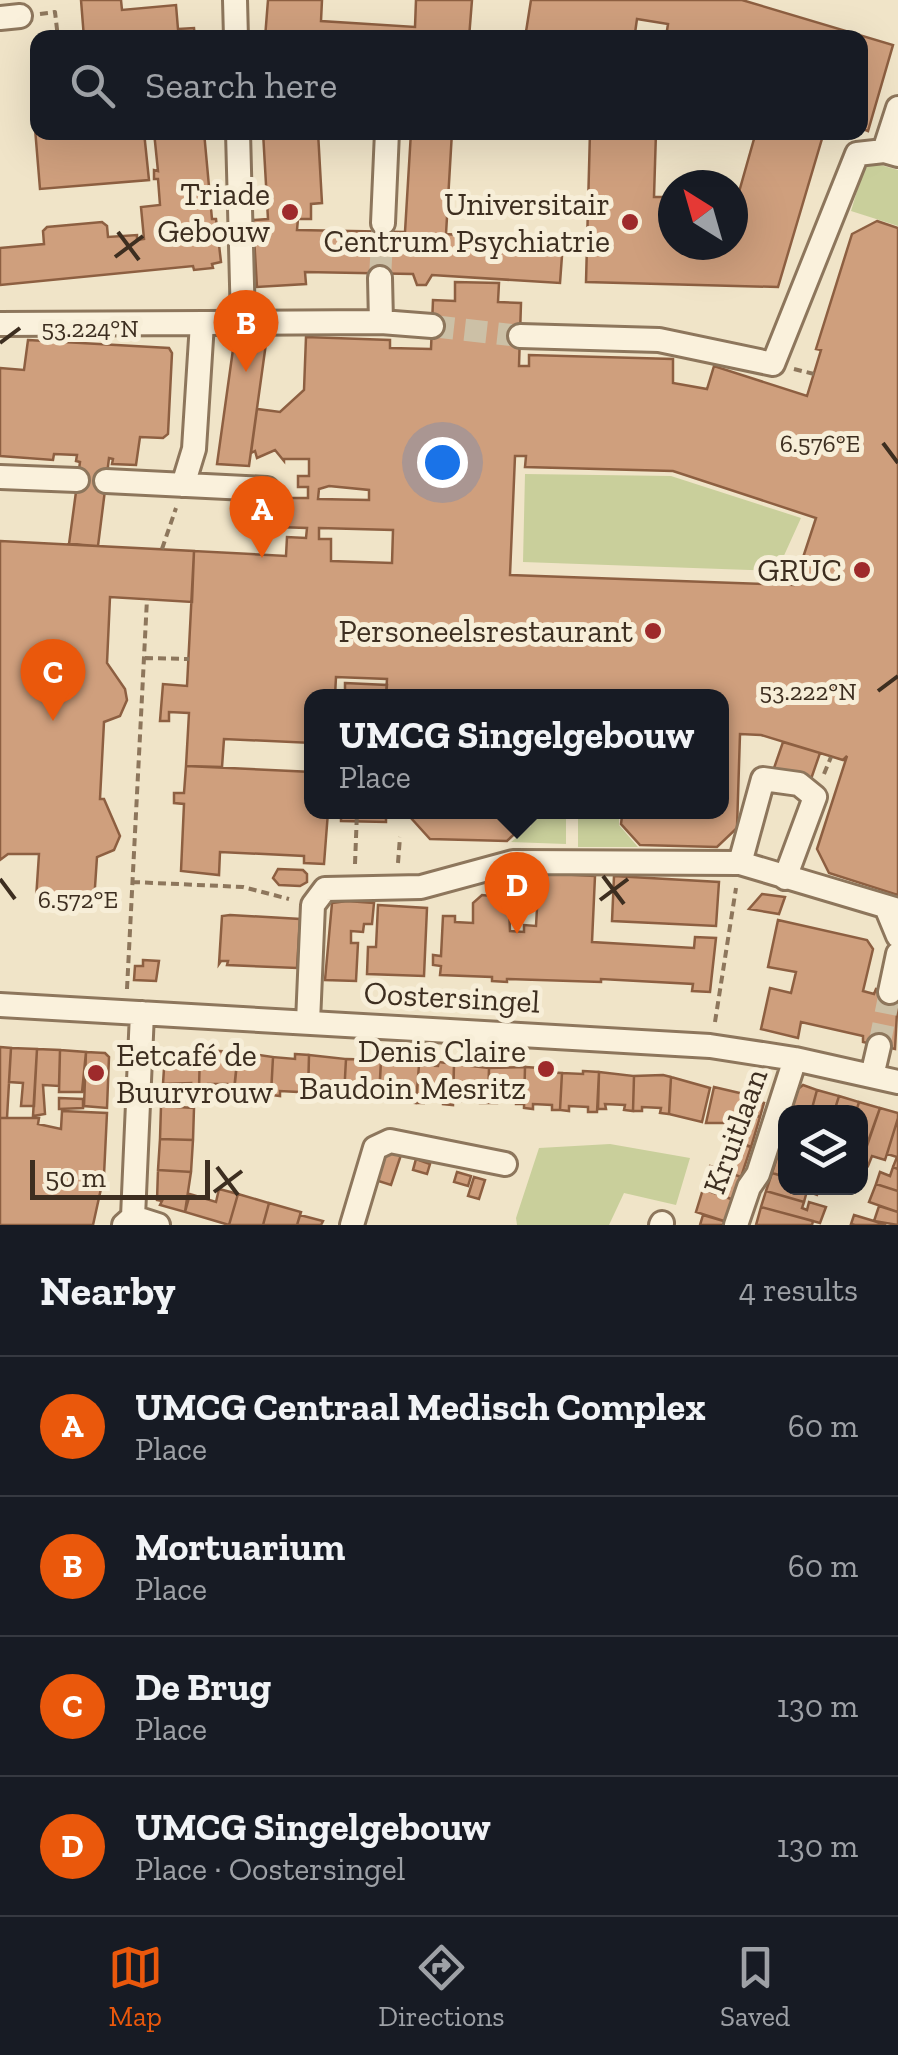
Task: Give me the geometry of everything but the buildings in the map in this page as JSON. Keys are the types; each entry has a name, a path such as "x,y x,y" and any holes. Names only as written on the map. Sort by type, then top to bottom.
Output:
{"street":[{"path":"235,0 236,30"},
{"path":"520,336 660,340 773,364 857,154 891,153 898,108"},
{"path":"238,140 243,322"},
{"path":"382,223 387,140"},
{"path":"380,278 381,322"},
{"path":"0,324 381,322 432,326"},
{"path":"184,485 194,450 202,323"},
{"path":"0,476 78,480"},
{"path":"106,481 267,489"},
{"path":"740,863 764,779 799,784 814,797 785,878"},
{"path":"308,1022 313,905 324,888 420,887 513,862 740,863 892,908 898,936"},
{"path":"890,992 898,954"},
{"name":"Oostersingel","path":"0,1005 710,1046 898,1082"},
{"path":"134,1013 128,1221 158,1225"},
{"path":"872,1076 879,1046"},
{"name":"Kruitlaan","path":"736,1225 758,1174 795,1060"},
{"path":"352,1225 375,1148 390,1142 506,1164"}],"path":[{"path":"10,17 55,12 57,30"},
{"path":"162,549 184,485"},
{"path":"134,1013 132,882 147,599"},
{"path":"145,658 189,659"},
{"path":"354,888 356,819"},
{"path":"710,1046 740,863"},
{"path":"132,882 243,887 313,905"}],"green space":[{"path":"866,161 898,170 898,226 851,211"},
{"path":"525,474 671,476 801,518 777,571 523,562"},
{"path":"532,819 566,819 566,844 511,842 531,826"},
{"path":"578,819 619,819 619,825 638,847 578,847"},
{"path":"610,1144 690,1158 676,1205 624,1193 609,1225 517,1225 539,1148"}],"tunnel":[{"path":"380,278 383,223"},
{"path":"432,326 520,336"},
{"path":"879,1046 890,992"}],"place":[{"name":"Triade Gebouw","path":"290,212"},
{"name":"Universitair Centrum Psychiatrie","path":"630,222"},
{"name":"Mortuarium","path":"246,372"},
{"name":"UMCG Centraal Medisch Complex","path":"262,558"},
{"name":"GRUC","path":"862,570"},
{"name":"Personeelsrestaurant","path":"653,631"},
{"name":"De Brug","path":"53,721"},
{"name":"UMCG Singelgebouw","path":"517,934"},
{"name":"Denis Claire Baudoin Mesritz","path":"546,1069"},
{"name":"Eetcafé de Buurvrouw","path":"96,1073"}]}
